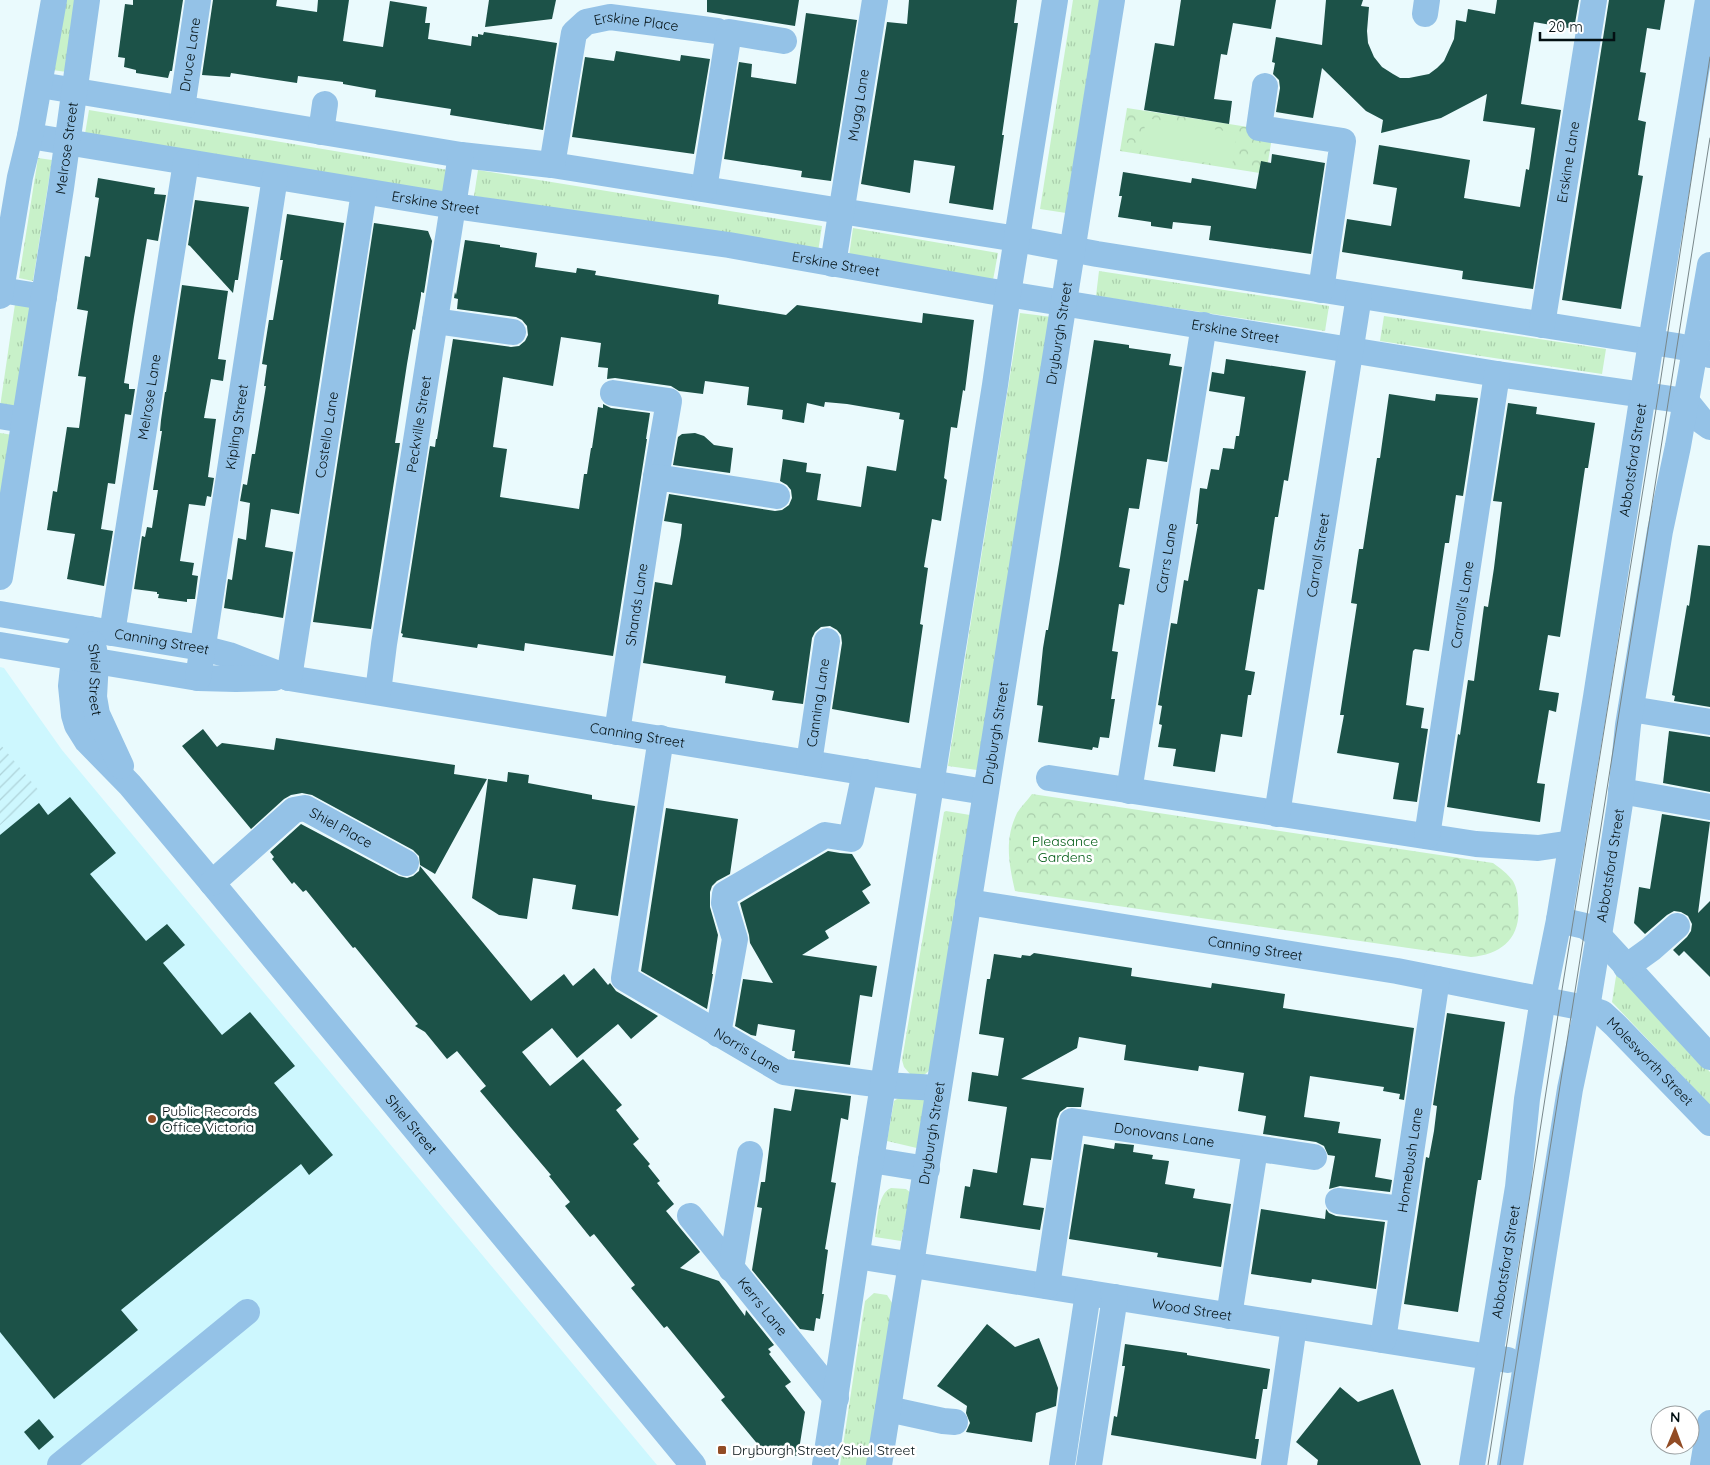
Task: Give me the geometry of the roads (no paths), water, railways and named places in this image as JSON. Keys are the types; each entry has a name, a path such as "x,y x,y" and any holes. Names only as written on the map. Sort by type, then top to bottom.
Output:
{"street":[{"path":"44,297 0,293 20,177 40,85 54,0"},
{"name":"Melrose Street","path":"0,577 12,418 44,297 87,0"},
{"name":"Druce Lane","path":"182,108 198,0"},
{"name":"Mugg Lane","path":"833,264 875,0"},
{"path":"825,1465 871,1160 996,385 1008,294 1055,0"},
{"name":"Dryburgh Street","path":"879,1465 1112,0"},
{"name":"Erskine Lane","path":"1542,325 1594,0"},
{"name":"Abbotsford Street","path":"1472,1465 1518,1187 1527,1099 1543,999 1572,843 1642,394 1708,0"},
{"name":"Erskine Place","path":"552,165 574,33 586,22 610,17 717,31"},
{"path":"704,189 729,32 784,41"},
{"path":"40,85 462,155 552,165 1017,239 1072,250 1651,342 1703,352"},
{"path":"1265,86 1259,128 1343,141 1321,290"},
{"path":"321,132 325,104"},
{"name":"Erskine Street","path":"30,136 364,192 729,245 1008,294 1497,374 1686,401"},
{"name":"Peckville Street","path":"378,692 387,624 462,155"},
{"name":"Melrose Lane","path":"101,631 186,162"},
{"name":"Kipling Street","path":"198,678 275,177"},
{"name":"Costello Lane","path":"289,678 364,192"},
{"name":"Abbotsford Street","path":"1510,1465 1570,1089 1598,935 1621,791 1631,709 1662,519 1686,401 1703,352 1710,264"},
{"name":"Carroll Street","path":"1277,814 1359,296"},
{"path":"435,321 513,332"},
{"name":"Carrs Lane","path":"1129,791 1204,325"},
{"name":"Carroll's Lane","path":"1427,836 1497,374"},
{"name":"Shands Lane","path":"613,393 670,401 656,477 617,732"},
{"path":"1686,401 1703,422 1710,427"},
{"path":"656,477 777,496"},
{"name":"Canning Street","path":"0,614 202,648 229,655 289,678"},
{"name":"Shiel Street","path":"101,631 85,659 71,693 74,715 91,747 130,785 693,1465"},
{"name":"Canning Lane","path":"809,763 827,641"},
{"name":"Canning Street","path":"0,645 198,678 289,678 985,792"},
{"path":"1631,709 1710,722"},
{"name":"Norris Lane","path":"661,738 624,978 784,1072 883,1085 938,1088"},
{"path":"718,1034 735,939 724,903 725,894 825,835 851,839 865,772"},
{"path":"1049,778 1476,844 1518,848 1548,847 1572,843"},
{"path":"1621,791 1710,807"},
{"name":"Shiel Place","path":"212,883 294,810 300,808 305,808 328,820 406,864"},
{"name":"Canning Street","path":"968,902 1437,979 1543,999"},
{"name":"Abbotsford Street","path":"1559,920 1585,926 1598,935"},
{"path":"1626,967 1651,949 1677,926"},
{"path":"1598,935 1710,1057"},
{"name":"Homebush Lane","path":"1383,1340 1401,1209 1437,979"},
{"path":"1543,999 1586,1008"},
{"name":"Molesworth Street","path":"1586,1008 1602,1013 1615,1025 1710,1124"},
{"name":"Donovans Lane","path":"1048,1286 1072,1121 1255,1149"},
{"path":"1230,1316 1255,1149 1314,1158"},
{"path":"732,1269 750,1154"},
{"path":"871,1160 927,1169"},
{"path":"1338,1201 1401,1209"},
{"name":"Kerrs Lane","path":"690,1216 836,1398"},
{"name":"Wood Street","path":"857,1256 1526,1363"},
{"path":"1062,1465 1088,1293"},
{"path":"1089,1465 1115,1297"},
{"path":"60,1465 247,1312"},
{"path":"1274,1465 1294,1326"},
{"path":"888,1409 955,1422"},
{"path":"1703,1465 1710,1423"}],"tram line":[{"path":"1488,1465 1560,1002 1658,397 1710,57"},
{"path":"1500,1465 1710,138"}],"place":[{"name":"Public Records Office Victoria","path":"152,1119"},
{"name":"Dryburgh Street/Shiel Street","path":"722,1450"}],"park label":[{"name":"Pleasance Gardens","path":"1065,850"}]}
